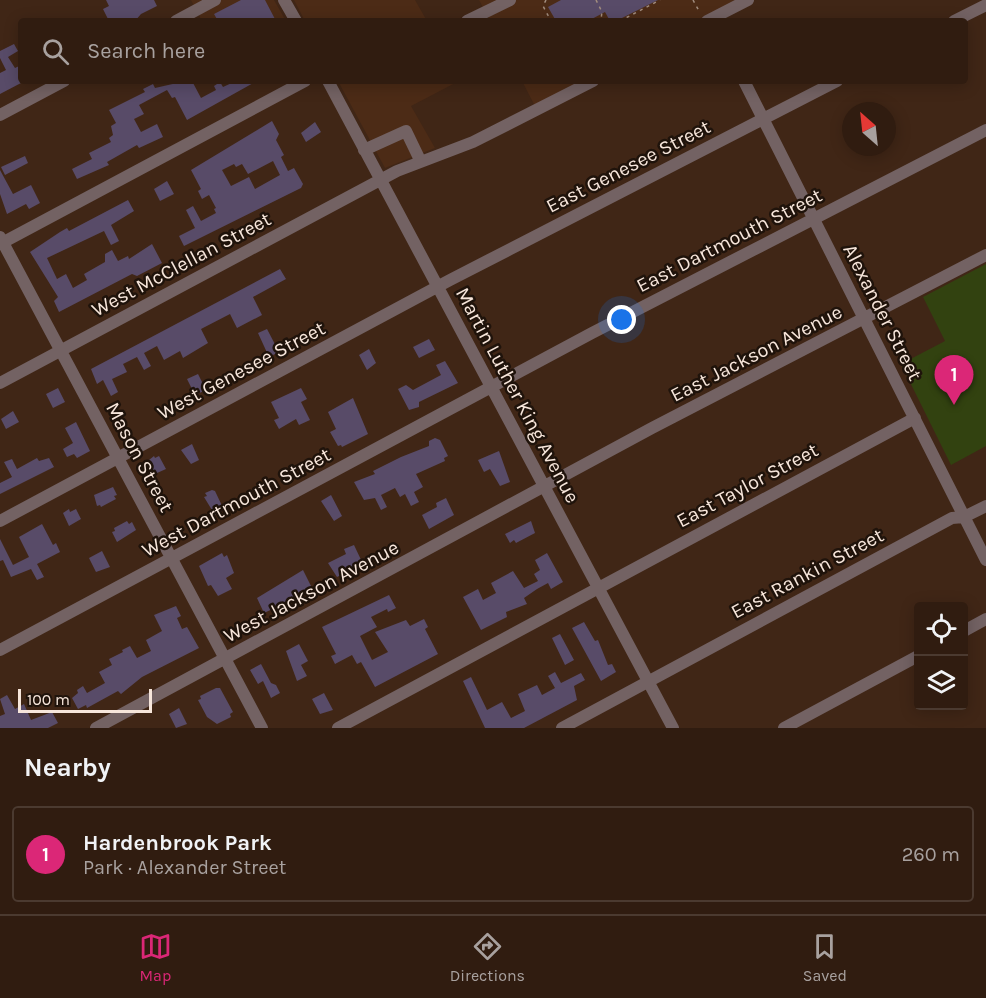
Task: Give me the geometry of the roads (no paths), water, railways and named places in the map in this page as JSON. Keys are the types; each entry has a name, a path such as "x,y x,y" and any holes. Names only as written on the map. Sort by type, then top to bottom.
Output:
{"street":[{"path":"182,18 215,0"},
{"path":"284,0 294,18"},
{"path":"473,18 510,0"},
{"path":"708,18 734,3 748,0"},
{"path":"960,18 986,4"},
{"path":"0,115 58,84"},
{"path":"1,241 299,84"},
{"name":"Martin Luther King Avenue","path":"330,84 673,728"},
{"name":"West McClellan Street","path":"0,383 380,180 420,160 473,142 587,84"},
{"name":"Alexander Street","path":"746,84 986,560"},
{"name":"East Genesee Street","path":"438,287 831,84"},
{"name":"East Dartmouth Street","path":"491,388 986,130"},
{"path":"364,150 406,131 420,160"},
{"name":"Mason Street","path":"1,241 262,728"},
{"name":"East Jackson Avenue","path":"545,488 652,428 986,255"},
{"name":"West Genesee Street","path":"0,521 438,287"},
{"name":"West Dartmouth Street","path":"0,650 491,388"},
{"name":"East Taylor Street","path":"338,728 915,418"},
{"name":"West Jackson Avenue","path":"96,728 545,488"},
{"name":"East Rankin Street","path":"562,728 952,518 964,517 986,506"},
{"path":"968,628 986,619"},
{"path":"784,728 914,658"}],"place":[{"name":"Hardenbrook Park","path":"954,405"}]}
